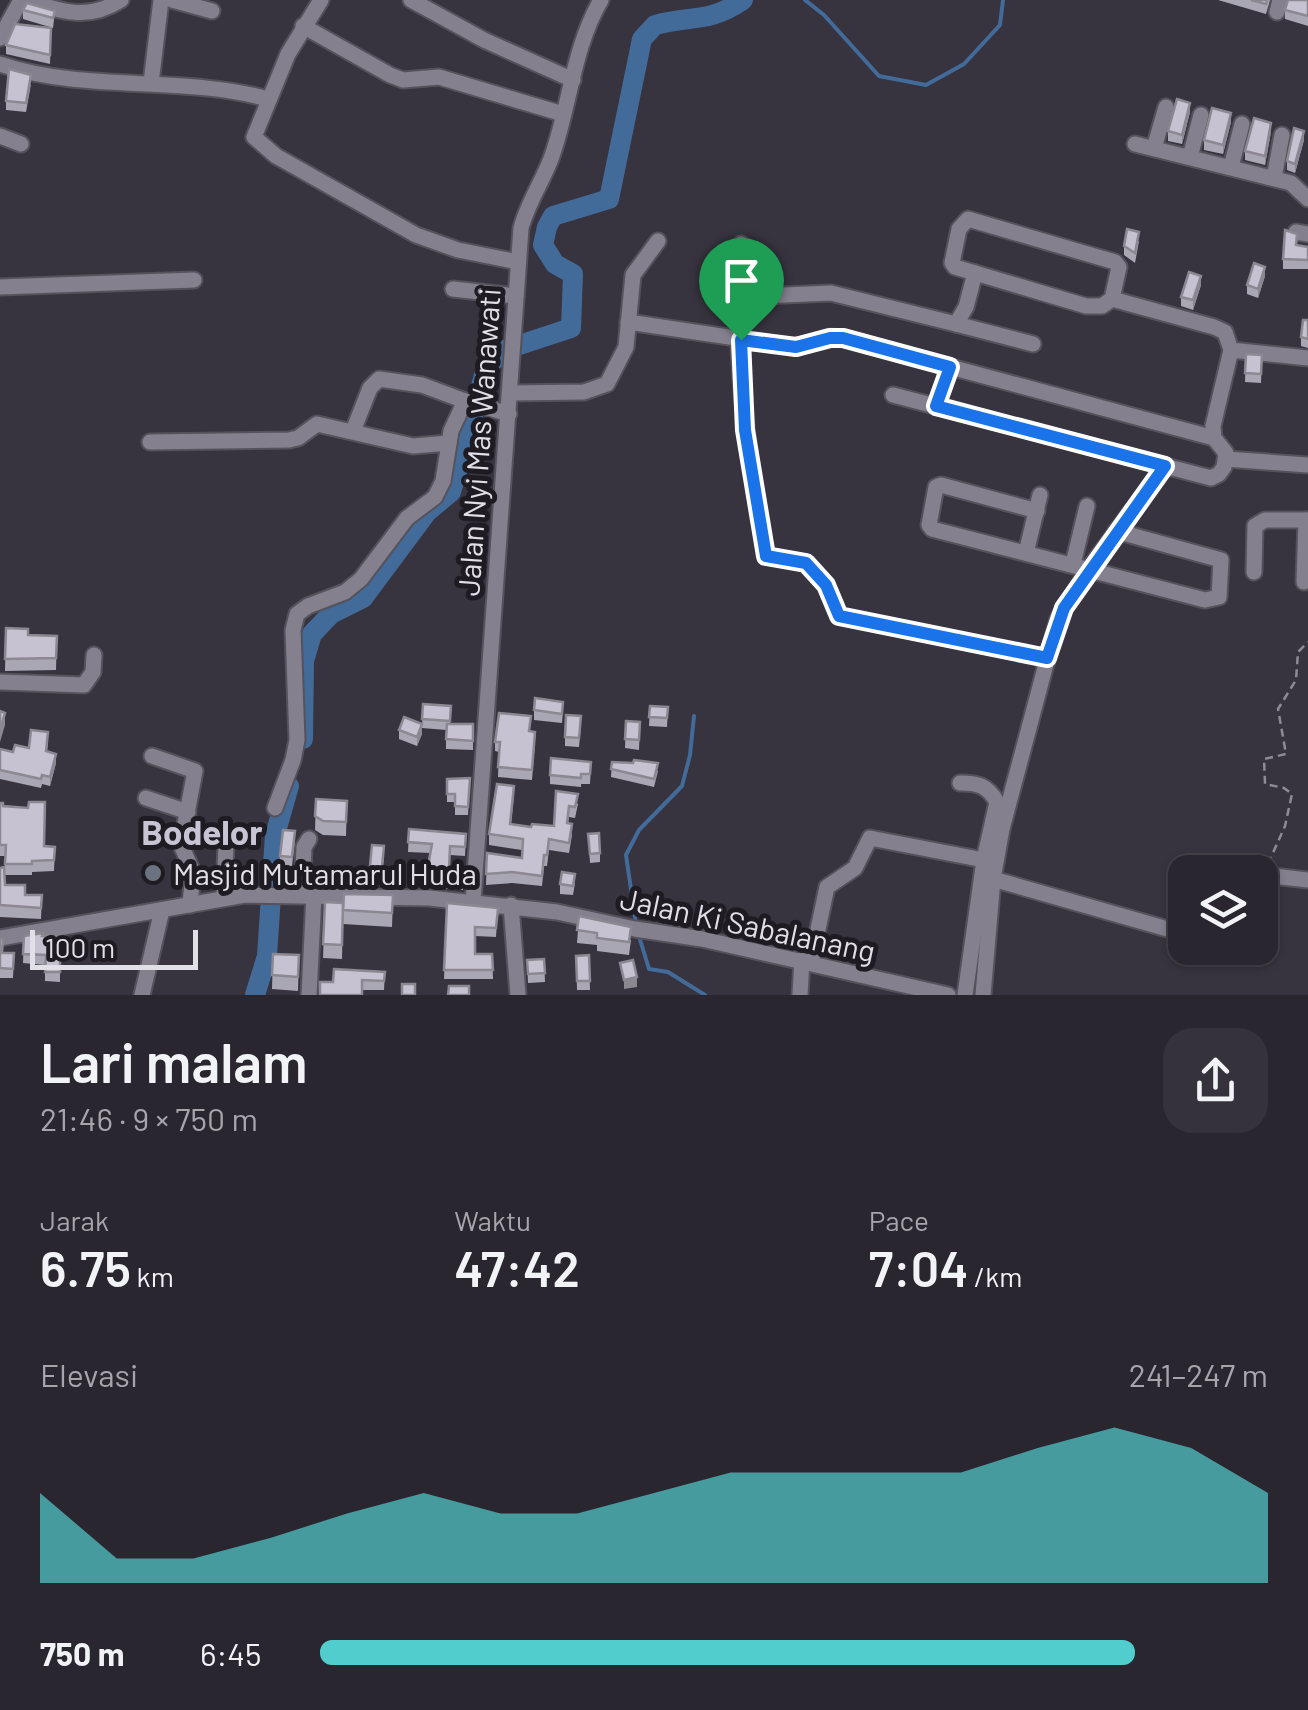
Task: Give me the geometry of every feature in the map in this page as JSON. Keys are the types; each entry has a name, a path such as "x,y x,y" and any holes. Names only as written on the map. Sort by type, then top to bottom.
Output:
{"street":[{"path":"0,38 24,0 77,15 105,10 121,0"},
{"path":"141,0 212,11"},
{"path":"320,0 303,26 254,137 276,156 433,243 518,262"},
{"path":"411,0 484,40 573,80"},
{"name":"Jalan Nyi Mas Wanawati","path":"472,902 524,216 552,155 582,40 601,0"},
{"path":"151,83 164,1"},
{"path":"303,26 390,76 404,80 439,77 563,114"},
{"path":"0,64 64,77 223,88 268,99"},
{"path":"1154,148 1166,107"},
{"path":"1190,157 1201,115"},
{"path":"1231,167 1242,124"},
{"path":"1274,178 1282,135"},
{"path":"0,136 21,144"},
{"path":"1136,144 1291,183 1308,200"},
{"path":"968,218 1115,262 1119,267 1112,299 1102,306 1086,306 955,267 952,263 958,228 968,218"},
{"path":"511,393 564,393 601,388 610,380 627,335 633,275 658,241"},
{"path":"741,244 737,297 745,430 766,556 806,563 826,585 839,616 1047,658"},
{"path":"956,324 966,308 975,273"},
{"path":"0,287 194,280"},
{"path":"453,289 516,296"},
{"path":"737,297 831,294 1033,344"},
{"path":"1112,299 1221,330 1228,336 1231,350 1214,438"},
{"path":"627,335 741,340 796,347 843,338 1214,438 1226,459 1219,474 1211,478 893,394"},
{"path":"1231,350 1308,358"},
{"path":"936,406 950,367"},
{"path":"352,431 370,388 378,379 422,385 508,414"},
{"path":"275,808 294,760 297,740 293,630 297,614 345,592 361,579 407,518 435,497 449,443 472,404"},
{"path":"150,442 289,440 317,424 413,446 449,443"},
{"path":"1226,459 1308,465"},
{"path":"1081,566 1116,531 1165,466"},
{"path":"1026,553 1039,503 941,484 936,487 931,528 1026,553 1081,566 1205,600 1219,597 1221,560 1116,531"},
{"path":"984,995 993,879 1002,829 1058,619 1081,566 1088,506"},
{"path":"1254,572 1255,526 1265,520 1307,520 1304,582"},
{"path":"0,682 84,685 93,672 94,655"},
{"path":"152,756 195,771 181,850 192,866 190,904"},
{"path":"960,783 978,783 990,790 998,802 984,860 965,995"},
{"path":"146,798 188,812"},
{"path":"800,995 824,893 856,868 870,838 984,860"},
{"path":"309,839 304,847 310,995"},
{"path":"224,897 226,843"},
{"path":"192,866 225,868"},
{"path":"1278,877 1308,880"},
{"path":"993,879 1168,929"},
{"name":"Jalan Ki Sabalanang","path":"0,938 224,897 269,894 472,902 702,939 948,995"},
{"path":"511,906 518,995"},
{"path":"142,995 162,910"}],"path":[{"path":"1273,855 1292,805 1292,794 1265,784 1264,759 1286,754 1278,708 1296,680 1298,652 1308,642"}],"building":[{"path":"1288,0 1308,0 1308,16 1285,10"},
{"path":"27,3 55,11 53,18 23,10"},
{"path":"15,24 51,28 50,55 6,45"},
{"path":"9,69 31,75 26,103 6,101"},
{"path":"1177,99 1190,103 1182,135 1168,131"},
{"path":"1212,108 1231,113 1223,145 1204,140"},
{"path":"1254,118 1271,123 1265,156 1245,151"},
{"path":"1294,128 1304,131 1295,164 1287,161"},
{"path":"1127,229 1139,232 1135,253 1124,246"},
{"path":"1285,230 1297,234 1296,245 1308,247 1308,260 1283,259"},
{"path":"1254,263 1265,267 1258,289 1247,285"},
{"path":"1189,272 1201,276 1193,300 1181,297"},
{"path":"1303,320 1308,320 1308,339 1301,337"},
{"path":"1246,354 1262,355 1261,374 1245,373"},
{"path":"6,628 28,629 28,635 57,636 56,658 5,659"},
{"path":"535,698 563,702 562,714 534,710"},
{"path":"423,704 451,706 450,721 422,719"},
{"path":"650,706 668,707 667,718 649,717"},
{"path":"499,713 531,716 529,731 535,732 532,770 498,767 500,742 495,742"},
{"path":"566,715 581,716 579,738 565,737"},
{"path":"404,717 422,724 417,737 399,730"},
{"path":"626,721 640,722 639,740 625,739"},
{"path":"447,724 473,724 473,741 446,739"},
{"path":"31,730 48,732 46,751 56,754 50,777 42,775 41,779 0,770 0,749 13,752 15,745 29,748"},
{"path":"551,758 591,762 590,774 581,774 581,778 550,775"},
{"path":"612,762 658,763 654,779 611,769"},
{"path":"470,778 468,807 455,806 455,794 447,794 447,779"},
{"path":"497,784 514,786 510,824 531,827 554,826 556,791 578,794 575,807 569,806 569,843 549,839 542,876 486,874 487,853 522,858 523,839 489,834"},
{"path":"316,799 347,801 346,822 323,821 315,816"},
{"path":"29,802 45,802 44,846 55,847 54,860 5,864 6,845 0,845 0,803 28,808"},
{"path":"409,829 466,834 465,847 450,846 449,869 463,871 463,881 426,877 432,844 408,842"},
{"path":"283,830 295,831 292,857 280,856"},
{"path":"599,833 600,853 590,854 588,834"},
{"path":"372,845 384,846 381,877 369,876"},
{"path":"4,867 5,885 25,885 25,895 42,895 41,908 0,905 0,868"},
{"path":"562,872 575,874 573,886 560,884"},
{"path":"344,894 393,895 392,913 343,910"},
{"path":"325,902 343,903 342,945 323,944"},
{"path":"447,903 498,908 496,928 475,927 475,954 492,954 493,970 444,970"},
{"path":"579,916 631,927 629,942 597,938 597,933 577,930"},
{"path":"43,933 42,936 65,936 60,972 45,972 46,955 23,954 24,936"},
{"path":"0,939 2,953 14,953 13,969 0,968"},
{"path":"273,954 299,955 298,977 272,975"},
{"path":"589,955 590,981 577,981 576,956"},
{"path":"544,959 545,973 528,974 527,960"},
{"path":"633,960 637,977 624,980 620,963"},
{"path":"334,969 385,972 384,981 362,980 362,995 320,995 320,982 333,982"},
{"path":"402,984 415,984 415,995 402,995"},
{"path":"449,986 469,986 469,995 448,995"}],"waterway":[{"path":"303,739 304,661 312,634 331,614 363,598 427,512 451,492 461,434 472,419 486,368 504,350 571,328 573,274 555,264 543,245 547,227 553,216 609,199 642,39 655,25 709,16 743,0"},
{"path":"805,0 824,15 879,76 926,85 964,64 1000,25 1003,0"},
{"path":"636,924 626,855 639,830 682,786 694,716"},
{"path":"255,995 267,956 275,835 289,786"},
{"path":"638,933 649,969 668,972 705,995"}],"place":[{"name":"Masjid Mu'tamarul Huda","path":"153,873"}],"district":[{"name":"Bodelor","path":"202,831"}],"route":[{"path":"843,338 950,367 936,406 1165,466 1064,608 1047,658 855,622 839,616 826,585 806,563 766,556 745,430 741,340 796,347 843,338"}]}
